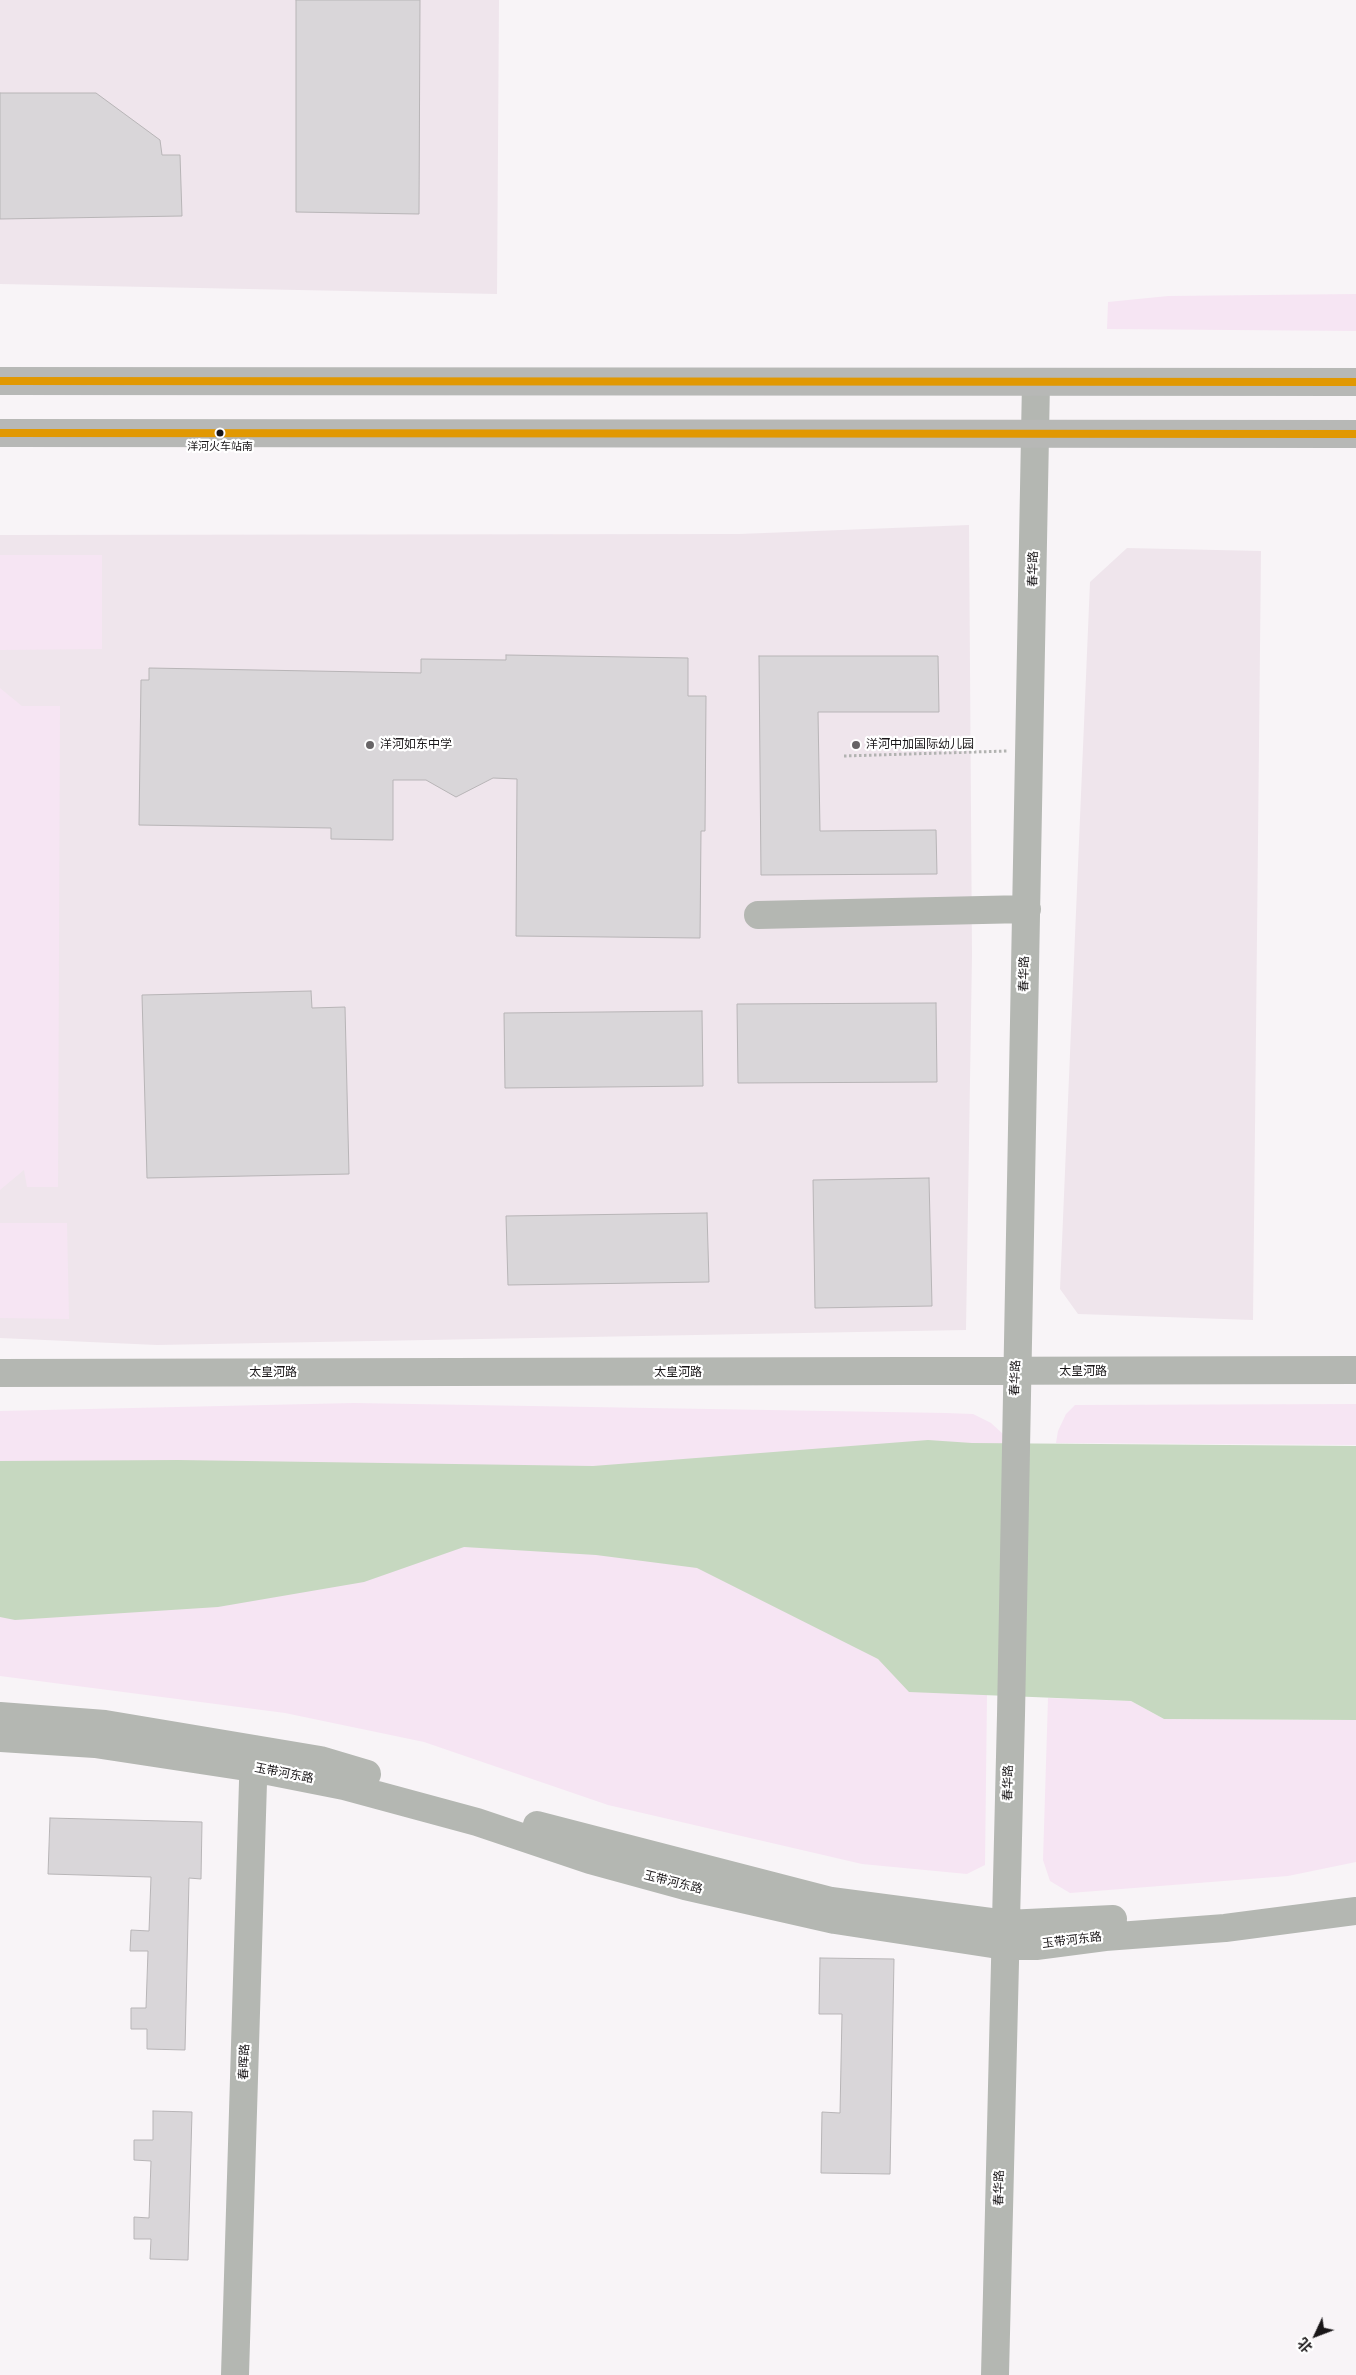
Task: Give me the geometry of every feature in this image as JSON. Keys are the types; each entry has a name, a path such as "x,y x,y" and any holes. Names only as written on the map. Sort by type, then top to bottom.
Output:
{"main road":[{"path":"0,381 1356,382"},
{"path":"0,433 1356,434"}],"street":[{"name":"春华路","path":"996,2375 1037,434 1036,382"},
{"path":"758,915 1027,909"},
{"name":"太皇河路","path":"0,1372 1356,1370"},
{"name":"玉带河东路","path":"0,1716 105,1724 254,1758 344,1786 458,1817 590,1860 685,1886 835,1920 1005,1935 1356,1897"},
{"name":"玉带河东路","path":"0,1738 254,1758"},
{"name":"春晖路","path":"235,2375 254,1758"},
{"name":"玉带河东路","path":"1005,1935 1036,1946 1105,1937 1225,1928 1356,1911"}],"path":[{"path":"844,756 1030,750"}],"shaded area":[{"path":"0,0 499,0 497,294 0,284"},
{"path":"1356,294 1356,331 1107,329 1108,302 1168,296"},
{"name":"洋河如东中学","path":"969,525 972,955 966,1330 157,1345 0,1338 0,535 739,534"},
{"path":"1127,548 1261,551 1253,1320 1078,1314 1060,1289 1090,582"},
{"path":"0,555 102,555 102,649 0,650"},
{"path":"0,688 22,706 60,706 58,1187 27,1187 24,1170 0,1190"},
{"path":"0,1223 67,1223 69,1319 0,1318"},
{"path":"354,1403 946,1413 973,1414 991,1423 1003,1434 987,1695 985,1865 967,1874 862,1864 608,1805 424,1742 285,1713 0,1676 0,1411"},
{"path":"1356,1404 1356,1445 1056,1443 1058,1431 1066,1414 1075,1405"},
{"path":"928,1440 972,1443 1356,1446 1356,1720 1164,1719 1131,1701 909,1692 878,1659 697,1568 596,1555 464,1547 364,1582 218,1607 15,1620 0,1617 0,1461 178,1460 593,1466"},
{"path":"1048,1698 1131,1701 1164,1719 1356,1720 1356,1862 1288,1876 1070,1893 1050,1881 1043,1860"}],"building":[{"path":"296,0 420,0 419,214 296,212"},
{"path":"0,93 96,93 160,140 162,155 180,155 182,216 0,219"},
{"path":"506,655 688,658 688,696 706,696 705,831 701,831 700,938 516,936 517,779 493,778 456,797 426,780 393,780 393,840 331,839 331,828 139,825 141,680 149,680 149,668 421,673 421,659 506,660"},
{"path":"759,656 938,656 939,712 818,712 820,831 936,830 937,874 761,875"},
{"path":"311,991 312,1008 345,1007 349,1174 147,1178 142,995"},
{"path":"936,1003 937,1082 738,1083 737,1004"},
{"path":"702,1011 703,1086 505,1088 504,1013"},
{"path":"929,1178 932,1306 815,1308 813,1180"},
{"path":"707,1213 709,1282 508,1285 506,1216"},
{"path":"50,1818 202,1822 201,1879 189,1878 185,2050 147,2049 147,2029 131,2029 131,2008 146,2008 148,1951 130,1951 131,1930 149,1931 151,1877 48,1874"},
{"path":"820,1958 894,1959 890,2174 821,2173 822,2112 840,2113 842,2014 819,2014"},
{"path":"153,2111 192,2112 188,2260 150,2259 151,2239 134,2239 134,2217 149,2218 151,2161 134,2160 134,2140 153,2140"}],"transit line":[{"path":"0,381 1356,382"},
{"path":"0,433 1356,434"}],"place":[{"name":"洋河火车站南","path":"220,433"},
{"name":"洋河如东中学","path":"370,745"},
{"name":"洋河中加国际幼儿园","path":"856,745"}]}
